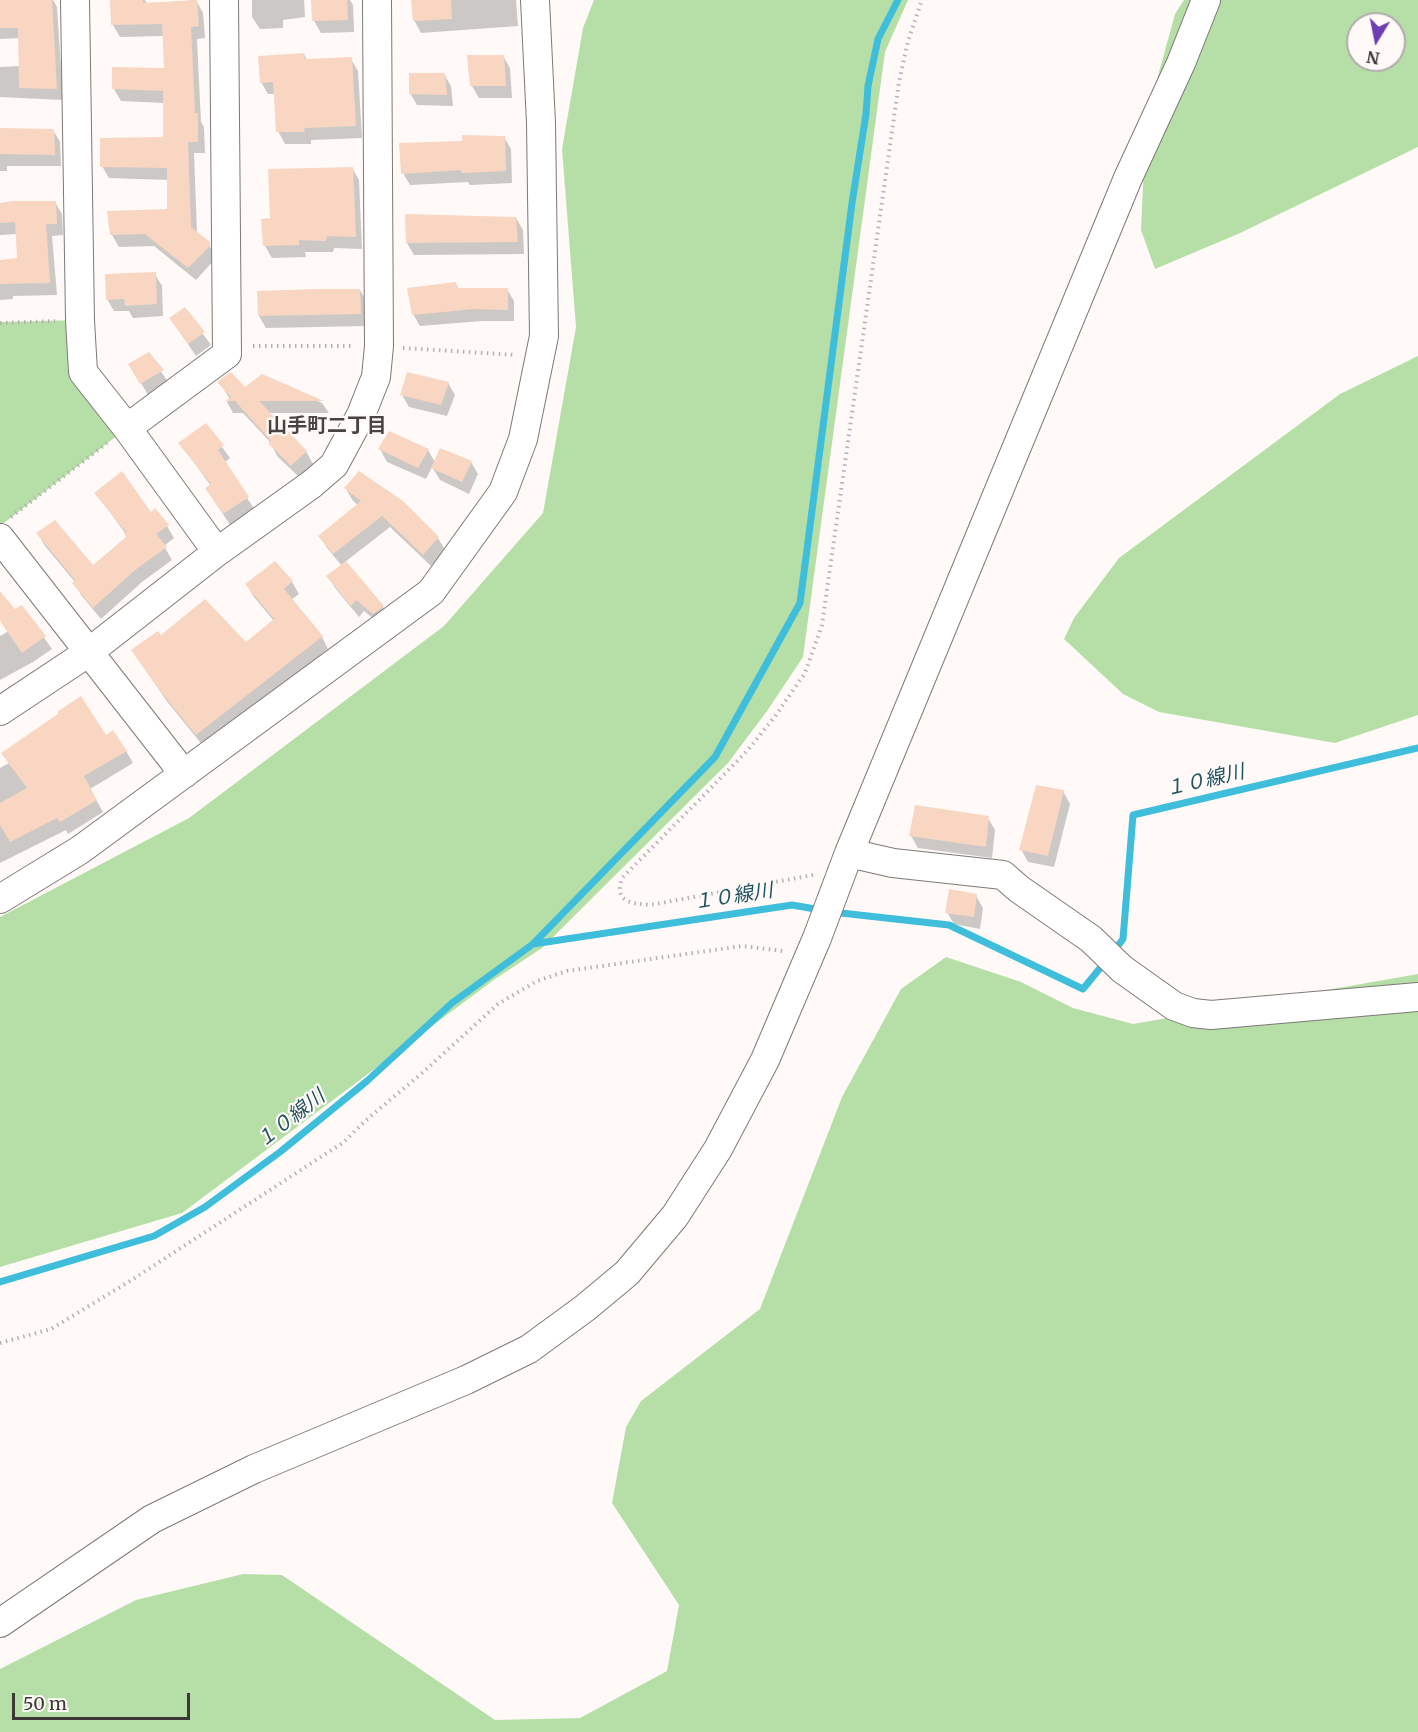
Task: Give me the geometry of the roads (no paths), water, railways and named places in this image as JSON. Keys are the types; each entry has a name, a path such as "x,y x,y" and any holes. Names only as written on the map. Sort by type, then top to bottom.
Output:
{"street":[{"path":"75,0 80,321 83,372 218,552"},
{"path":"127,428 227,354 224,0"},
{"path":"0,711 89,652 218,552 312,484 334,465 361,415 376,377 379,346 377,0"},
{"path":"0,900 80,850 431,592 503,492 523,439 544,336 541,123 535,0"},
{"path":"0,1623 152,1520 254,1469 466,1380 529,1348 585,1308 627,1273 668,1224 718,1149 765,1060 1124,189 1181,63 1206,0"},
{"path":"4,528 89,652 184,774"},
{"path":"842,872 893,863 1003,875 1090,939 1122,969 1174,1006 1193,1013 1211,1015 1418,997"}],"waterway":[{"path":"533,944 715,757 800,603 868,86 878,39 898,0"},
{"name":"１０線川","path":"1114,951 1123,939 1133,815 1418,748"},
{"name":"１０線川","path":"0,1282 154,1236 205,1207 280,1152 367,1081 452,1003 533,944 792,905 821,910"},
{"name":"１０線川","path":"832,912 949,925 1083,989 1105,962"}],"district":[{"name":"山手町二丁目","path":"327,426"}]}
